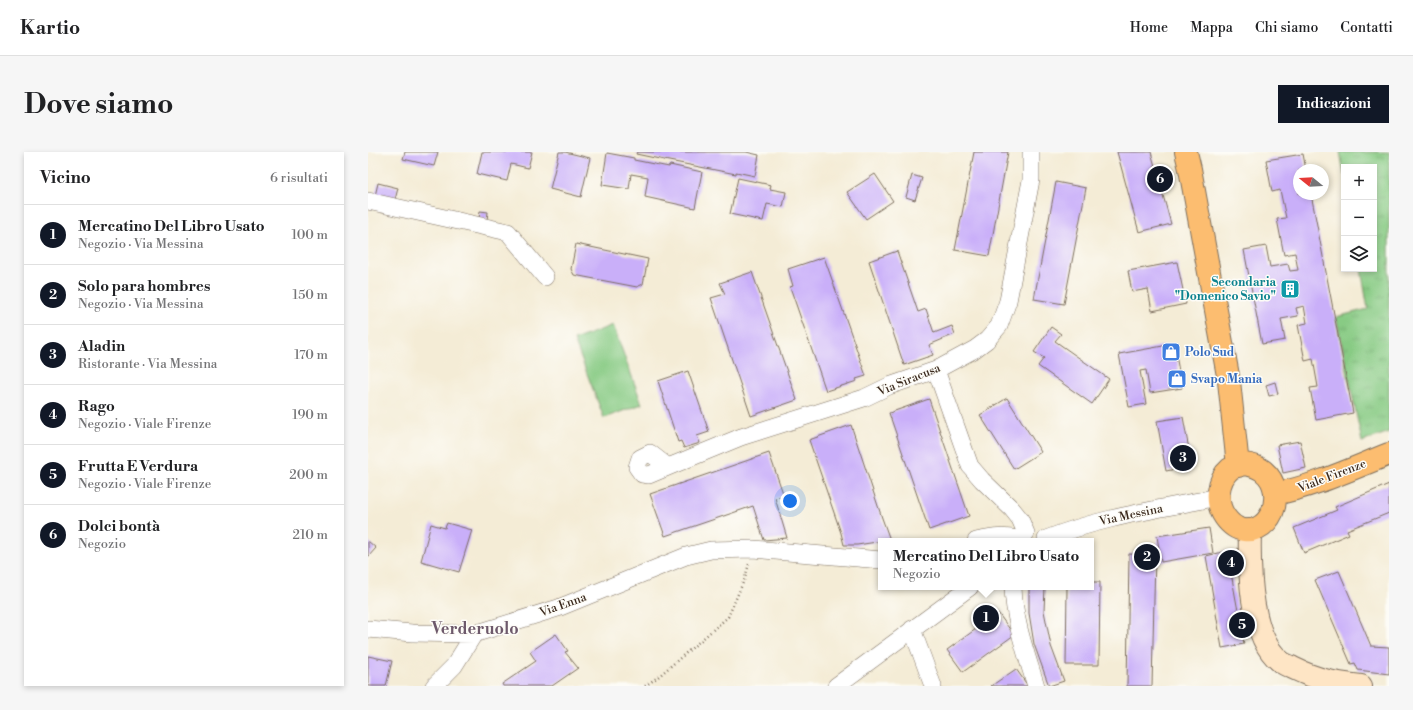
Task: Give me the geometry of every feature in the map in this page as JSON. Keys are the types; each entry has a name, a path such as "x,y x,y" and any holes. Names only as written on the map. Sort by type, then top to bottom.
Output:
{"main road":[{"path":"1186,152 1214,292 1229,380 1238,466"},
{"name":"Viale Firenze","path":"1275,494 1295,490 1313,484 1389,454"},
{"path":"1241,464 1252,464 1261,468 1273,484 1275,494 1275,502 1268,520 1261,527 1250,530 1238,529 1230,523 1224,516 1218,497 1224,476 1231,468 1241,464"},
{"path":"1250,530 1249,562 1252,590 1258,628 1265,644 1280,661 1303,673 1328,682 1361,686"}],"street":[{"name":"Via Siracusa","path":"1031,152 1031,180"},
{"name":"Via Siracusa","path":"668,467 741,437 864,398 889,386 936,370 975,349 987,340 999,326 1009,293 1031,180 1040,152"},
{"path":"368,201 508,232 545,277"},
{"path":"936,370 970,466 1012,509 1020,520 1022,538"},
{"name":"Via Messina","path":"1050,538 1068,530 1108,519 1218,497"},
{"path":"991,538 1022,538 1036,531 1044,535 1045,538"},
{"name":"Via Enna","path":"368,629 412,633 474,634 558,608 686,556 711,550 753,549 878,560"},
{"path":"836,686 966,590"},
{"path":"1012,590 1013,604 1020,636 1036,686"},
{"path":"912,629 932,686"},
{"path":"434,686 454,666 474,634"}],"path":[{"path":"645,686 658,677 728,617 745,578 753,549"}],"green space":[{"path":"1340,152 1389,152 1389,432 1362,442 1336,317 1368,309 1362,272 1377,272 1377,164 1342,164"},
{"path":"613,325 642,404 604,418 574,340"}],"building":[{"path":"405,152 438,152 434,166 403,159"},
{"path":"482,152 532,152 528,168 511,164 507,181 477,174"},
{"path":"559,152 590,158 581,197 550,189"},
{"path":"637,152 746,152 759,155 755,176 736,172 736,174 669,161 636,154"},
{"path":"974,152 1008,152 989,256 955,250"},
{"path":"1117,152 1151,152 1171,224 1139,232"},
{"path":"607,153 669,167 670,165 702,172 695,208 645,197 648,177 631,174 629,189 602,185"},
{"name":"Secondaria \"Domenico Savio\"","path":"1303,154 1305,164 1293,164 1293,200 1312,200 1353,413 1316,420 1310,388 1318,387 1313,359 1305,361 1298,325 1307,323 1304,306 1296,308 1298,316 1281,319 1285,340 1262,344 1244,250 1266,246 1270,267 1288,264 1290,271 1298,270 1295,253 1284,255 1277,219 1286,218 1280,190 1272,192 1266,160"},
{"path":"875,174 893,201 866,219 847,192"},
{"path":"912,175 922,178 915,200 906,197"},
{"path":"738,178 771,185 770,189 786,192 783,207 767,204 763,221 730,214"},
{"path":"1056,182 1086,188 1064,304 1034,299"},
{"path":"378,183 398,188 395,200 375,196"},
{"path":"480,211 488,212 487,220 479,219"},
{"path":"576,244 648,259 643,284 637,287 574,275 571,269"},
{"path":"897,251 918,312 926,309 934,333 952,326 955,334 929,345 933,355 904,365 869,261"},
{"path":"824,257 866,376 856,379 857,381 826,391 790,287 793,286 788,269"},
{"path":"1177,262 1186,304 1152,311 1148,289 1132,292 1128,271"},
{"path":"752,272 797,400 751,416 711,298 725,294 720,283"},
{"path":"1051,327 1061,334 1055,341 1109,379 1092,404 1038,366 1044,358 1034,352"},
{"path":"1174,344 1182,388 1150,393 1146,370 1140,371 1146,404 1129,407 1119,354"},
{"path":"688,371 709,432 697,436 700,443 684,448 681,441 678,442 658,381"},
{"path":"1275,382 1278,394 1269,396 1266,385"},
{"path":"1007,398 1041,452 1014,469 980,415"},
{"path":"929,399 969,516 929,530 889,413"},
{"path":"1183,417 1192,466 1166,471 1157,421"},
{"path":"851,425 889,538 878,538 878,542 857,545 844,545 809,440"},
{"path":"1300,441 1306,468 1283,473 1277,445"},
{"path":"769,453 784,496 775,498 787,538 764,540 753,506 665,536 650,494"},
{"path":"1389,484 1389,513 1347,530 1349,534 1304,553 1294,528 1337,510 1335,507"},
{"path":"447,523 472,530 459,572 421,561 431,524 445,528"},
{"path":"1209,528 1213,553 1161,562 1157,536"},
{"path":"368,541 376,548 368,557"},
{"path":"1227,551 1244,644 1222,648 1206,556"},
{"path":"1129,554 1155,555 1152,686 1127,686"},
{"path":"1339,571 1371,646 1389,647 1389,674 1358,670 1355,663 1351,664 1315,580"},
{"path":"1094,582 1100,582 1099,665 1066,665 1067,590 1094,590"},
{"path":"1029,590 1045,590 1044,611 1051,646 1064,681 1049,686 1034,644 1029,613"},
{"path":"998,613 1014,635 963,672 947,650"},
{"path":"556,634 568,651 565,652 578,668 552,686 503,686 502,684 536,661 530,652"},
{"path":"368,656 392,661 386,686 368,686"},
{"path":"1016,669 1028,686 991,686"}],"place":[{"name":"Dolci bontà","path":"1160,179"},
{"name":"Secondaria \"Domenico Savio\"","path":"1290,289"},
{"name":"Polo Sud","path":"1171,352"},
{"name":"Svapo Mania","path":"1177,379"},
{"name":"Aladin","path":"1183,458"},
{"name":"Solo para hombres","path":"1147,557"},
{"name":"Rago","path":"1231,563"},
{"name":"Mercatino Del Libro Usato","path":"986,618"},
{"name":"Frutta E Verdura","path":"1242,625"}],"district":[{"name":"Verderuolo","path":"475,629"}]}
